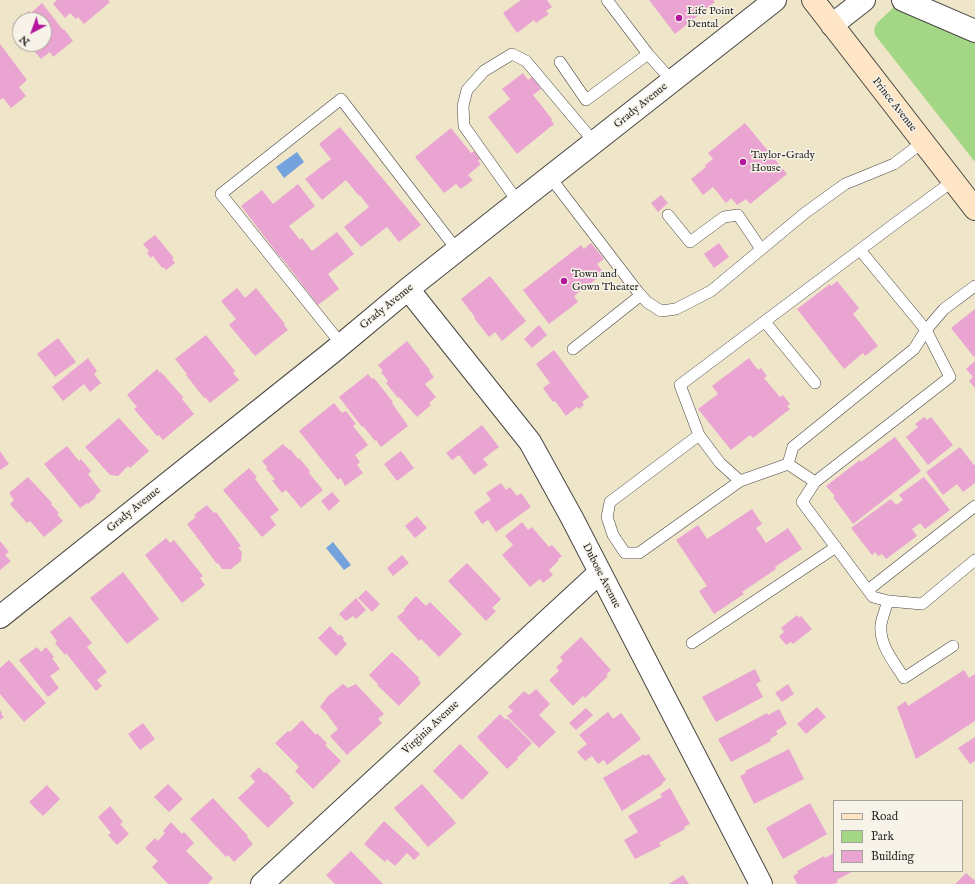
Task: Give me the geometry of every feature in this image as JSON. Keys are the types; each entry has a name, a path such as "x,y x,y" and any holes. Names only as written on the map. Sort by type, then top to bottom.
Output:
{"main road":[{"name":"Prince Avenue","path":"813,0 975,209"}],"street":[{"name":"Grady Avenue","path":"0,617 342,345 457,250 776,0"},
{"path":"832,25 864,0"},
{"path":"903,0 975,31"},
{"name":"Dubose Avenue","path":"408,289 530,442 572,518 599,573 761,884"},
{"name":"Virginia Avenue","path":"262,884 599,573"}],"lane":[{"path":"607,0 648,54 672,81"},
{"path":"518,202 464,126 463,106 467,90 484,71 512,54 526,61 594,143"},
{"path":"560,62 586,100 648,54"},
{"path":"342,345 221,194 341,99 457,250"},
{"path":"550,177 641,295 647,302 661,311 676,309 711,291 805,213 845,184 894,164 923,142"},
{"path":"740,481 720,463 699,435 680,385 953,181"},
{"path":"668,215 690,242 724,217 738,215 761,249"},
{"path":"860,250 926,330 950,377 815,482 802,502 873,597 922,604 975,560"},
{"path":"788,464 793,447 914,349 926,330 944,309 975,286"},
{"path":"573,349 641,295"},
{"path":"765,322 815,383"},
{"path":"699,435 610,502 607,517 613,535 625,553 640,553 740,481 788,464"},
{"path":"788,464 815,482"},
{"path":"868,590 975,506"},
{"path":"692,643 836,547"},
{"path":"888,600 881,624 881,637 886,650 904,678 953,646"}],"green space":[{"path":"895,6 975,41 975,162 875,35 874,29 877,23"}],"water":[{"path":"297,152 304,162 284,178 276,167"},
{"path":"333,542 351,565 344,570 326,548"}],"building":[{"path":"57,0 108,0 110,2 84,24 78,17 76,19 70,13 65,18 53,4"},
{"path":"521,0 547,0 552,7 546,11 549,14 536,23 534,20 517,33 503,13"},
{"name":"Life Point Dental","path":"649,0 713,0 715,2 675,34"},
{"path":"42,3 49,12 32,12"},
{"path":"52,16 73,41 53,57 50,52 52,52"},
{"path":"0,44 27,80 19,87 26,96 11,108 3,98 0,100"},
{"path":"35,52 50,52 41,59"},
{"path":"523,73 528,80 532,77 541,89 533,95 552,119 551,120 554,124 517,154 488,117 510,99 502,89"},
{"name":"Taylor-Grady House","path":"745,123 787,174 750,204 746,199 737,205 731,198 726,203 713,187 703,195 691,179 706,167 705,165 713,159 708,153"},
{"path":"340,127 421,225 399,242 387,227 361,247 344,227 369,207 360,195 359,196 346,180 322,200 305,179 331,159 319,144"},
{"path":"451,128 471,153 474,151 480,159 478,161 481,164 468,175 473,180 461,189 456,184 444,193 415,157"},
{"path":"298,184 315,206 289,226 300,240 302,238 312,251 337,232 354,254 328,274 339,289 318,305 241,206 262,190 273,204"},
{"path":"661,195 668,203 658,212 651,203"},
{"path":"155,235 174,258 172,259 175,263 166,270 163,267 162,268 153,256 151,258 147,253 149,251 143,244"},
{"name":"Town and Gown Theater","path":"591,243 604,259 597,264 604,273 574,296 578,302 549,324 523,290 581,245 584,249"},
{"path":"719,243 729,257 714,268 704,254"},
{"path":"490,276 526,321 502,341 495,332 489,337 461,299"},
{"path":"837,281 859,308 853,314 878,346 865,356 863,353 844,369 797,309 830,284 831,286"},
{"path":"237,288 245,298 256,288 285,324 284,325 288,330 255,356 229,325 236,319 221,301"},
{"path":"975,309 975,356 974,357 951,328"},
{"path":"539,325 547,335 532,348 524,339"},
{"path":"206,335 235,371 233,373 239,380 210,403 205,397 204,398 175,359"},
{"path":"58,338 76,362 55,377 37,354"},
{"path":"407,341 434,377 425,384 436,397 429,403 431,405 417,417 399,397 398,398 386,383 388,381 378,365"},
{"path":"554,350 589,397 582,402 584,405 579,409 577,407 566,416 543,388 550,383 536,364"},
{"path":"88,358 97,371 94,374 101,383 90,392 84,384 63,401 52,387"},
{"path":"749,358 758,370 761,368 767,376 764,378 780,397 783,395 790,404 787,406 790,409 753,438 750,435 731,450 698,409 718,394 712,386"},
{"path":"975,361 975,388 969,381 973,377 966,369"},
{"path":"157,369 183,397 182,399 194,414 163,440 159,435 157,436 134,409 137,407 127,395"},
{"path":"368,374 372,379 374,378 393,402 392,403 408,426 381,447 363,426 362,427 339,397"},
{"path":"334,403 342,413 346,411 356,424 353,426 368,445 355,455 360,462 357,465 363,473 345,486 341,478 338,480 299,431"},
{"path":"924,417 927,420 931,417 953,445 928,465 906,437 918,427 915,424"},
{"path":"119,418 149,451 130,468 128,466 118,476 110,475 85,447"},
{"path":"482,425 499,447 483,459 488,465 474,475 459,455 452,460 446,453"},
{"path":"895,437 921,471 853,524 833,497 835,496 826,486 860,460 861,462"},
{"path":"283,444 289,450 290,449 298,459 299,458 323,490 301,508 286,490 282,493 272,481 275,479 266,469 267,467 262,461"},
{"path":"67,446 79,461 81,459 91,471 88,474 101,491 88,504 87,503 80,508 44,464"},
{"path":"960,447 975,465 975,483 963,492 957,484 943,495 926,472"},
{"path":"0,451 9,464 0,470"},
{"path":"401,451 414,468 397,481 384,464"},
{"path":"249,468 257,477 255,479 279,510 270,517 276,525 262,537 223,490"},
{"path":"28,477 52,503 51,504 59,513 57,514 63,521 44,537 30,521 27,523 10,504 14,500 9,493"},
{"path":"924,477 950,510 925,529 920,523 912,529 917,536 886,559 882,554 878,556 875,552 872,555 851,528 891,499 896,505 903,500 899,495"},
{"path":"501,483 506,490 510,487 517,496 521,493 531,507 496,532 488,520 482,524 474,512 491,500 486,493"},
{"path":"332,492 340,501 329,511 321,501"},
{"path":"207,505 214,513 216,512 241,546 238,548 242,552 241,561 231,569 222,569 218,563 217,564 187,524 196,517 194,515"},
{"path":"752,509 762,524 756,528 766,543 788,528 802,549 742,592 744,594 714,614 699,591 707,586 676,540 698,525 707,539"},
{"path":"417,516 427,528 415,538 405,526"},
{"path":"522,522 528,530 532,527 549,547 552,545 562,556 549,570 553,575 543,583 540,579 530,587 502,555 513,545 505,536"},
{"path":"166,538 170,543 174,540 203,576 200,578 205,585 182,603 145,555"},
{"path":"0,541 9,552 5,555 11,561 0,570"},
{"path":"402,555 409,563 393,576 387,568"},
{"path":"467,563 501,599 492,608 496,611 486,621 448,581"},
{"path":"123,572 159,619 127,644 90,598"},
{"path":"366,590 380,604 372,612 358,598"},
{"path":"416,596 426,606 430,602 462,634 439,657 421,639 419,641 397,617 405,610 404,609"},
{"path":"356,598 366,610 356,619 353,616 346,621 339,614"},
{"path":"797,615 799,618 801,616 812,629 793,644 791,642 786,645 779,636 784,632 781,628"},
{"path":"70,616 92,643 87,647 107,672 97,680 102,686 96,691 66,653 65,655 55,643 57,641 50,632"},
{"path":"330,626 339,636 340,634 344,638 343,640 347,644 336,656 318,638"},
{"path":"581,637 611,670 606,675 608,676 585,698 583,696 573,706 549,680 559,671 556,667 563,661 560,657"},
{"path":"37,647 41,652 46,647 54,657 52,658 60,669 50,676 59,688 48,697 19,660"},
{"path":"392,652 419,678 418,679 421,683 399,706 377,685 378,684 369,675"},
{"path":"9,660 46,703 24,722 0,694 0,668"},
{"path":"755,669 761,681 756,684 763,697 716,722 702,697"},
{"path":"964,670 969,678 975,674 975,721 916,759 897,707 906,701 908,706"},
{"path":"343,684 348,688 356,684 384,714 378,719 382,723 347,755 330,736 338,729 320,707 328,696"},
{"path":"788,684 794,694 782,702 775,693"},
{"path":"536,689 550,704 539,715 556,732 539,748 507,716 513,711 508,707 524,691 529,695"},
{"path":"817,707 826,717 806,734 797,724"},
{"path":"586,708 593,715 576,730 569,723"},
{"path":"779,709 787,724 776,731 778,734 770,739 771,741 731,762 718,739 767,713 768,715"},
{"path":"0,710 4,717 0,720"},
{"path":"608,712 613,719 621,713 641,739 607,765 604,760 598,764 592,756 585,761 577,752 587,744 579,735"},
{"path":"500,714 506,720 507,718 532,743 507,769 477,737"},
{"path":"302,720 316,735 317,733 327,743 325,745 341,761 313,789 295,771 299,767 275,743 288,731 290,732"},
{"path":"143,723 155,739 140,750 128,734"},
{"path":"975,737 975,761 970,764 958,748"},
{"path":"460,744 489,773 462,800 433,771"},
{"path":"789,749 804,779 754,804 740,776 746,773 745,771"},
{"path":"644,754 645,756 649,754 666,780 662,783 663,784 622,811 603,778"},
{"path":"259,767 291,797 289,798 294,803 268,828 238,798 255,782 250,776"},
{"path":"168,784 183,799 169,812 154,797"},
{"path":"422,784 456,823 428,847 394,808"},
{"path":"47,785 60,799 43,816 29,802"},
{"path":"670,788 690,824 684,827 685,829 659,843 661,846 635,859 624,840 638,832 628,816 662,797 660,794"},
{"path":"213,798 248,836 247,837 253,844 234,862 228,855 226,857 190,819"},
{"path":"810,803 827,834 783,859 766,828"},
{"path":"110,806 123,822 120,824 129,834 117,845 108,835 111,833 98,817"},
{"path":"384,821 420,854 414,860 407,853 395,866 387,859 385,862 364,844"},
{"path":"171,822 182,834 184,832 194,843 186,851 213,878 208,884 168,884 152,867 158,861 145,848 155,838 158,841 165,833 163,831"},
{"path":"351,851 383,884 335,884 326,875"},
{"path":"833,854 833,872 851,872 837,880 838,882 834,884 797,884 793,876 798,873 797,871 824,856 825,858"},
{"path":"966,873 974,880 975,879 975,884 955,884"},
{"path":"683,875 689,884 669,884"}],"place":[{"name":"Life Point Dental","path":"679,18"},
{"name":"Taylor-Grady House","path":"743,162"},
{"name":"Town and Gown Theater","path":"564,281"}]}
